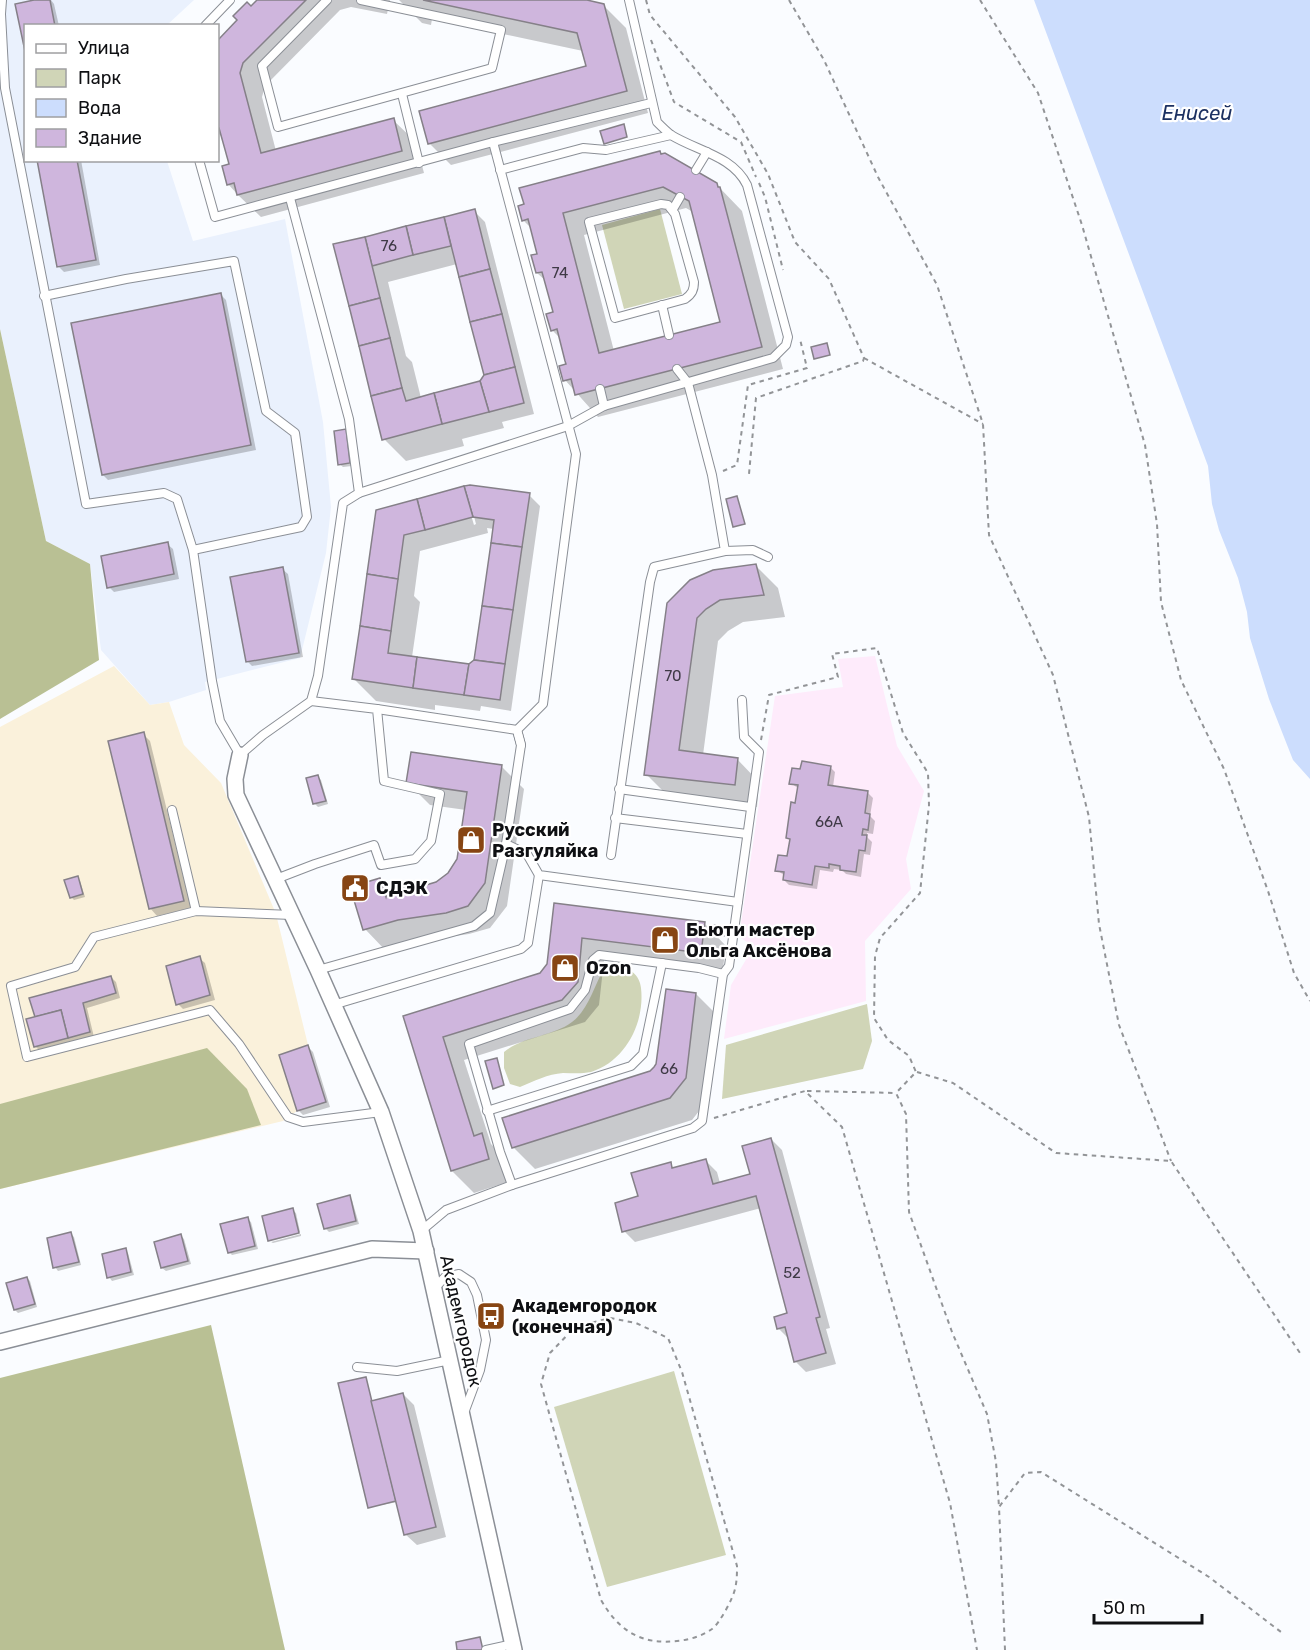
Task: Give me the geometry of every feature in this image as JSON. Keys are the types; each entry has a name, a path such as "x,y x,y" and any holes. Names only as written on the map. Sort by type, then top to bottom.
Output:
{"street":[{"path":"240,755 235,779 236,795 381,1112 422,1231 426,1251"},
{"name":"Академгородок","path":"0,1342 372,1249 426,1251 513,1647"}],"lane":[{"path":"2,0 5,88 86,504 164,493 177,499 193,550 220,721 240,755 263,735 311,701 318,676 343,503 358,493 568,426 604,406 773,358 786,345 788,337 743,176 707,152 671,135 657,122 628,0"},
{"path":"207,24 230,0"},
{"path":"327,0 262,66 278,127 492,68 501,30 380,2 361,0"},
{"path":"402,94 419,163"},
{"path":"200,162 215,217 493,142 651,103"},
{"path":"500,170 583,148 606,150 671,135"},
{"path":"493,142 576,454 543,704 517,730"},
{"path":"696,170 707,152"},
{"path":"673,210 680,197"},
{"path":"290,198 349,419 358,493"},
{"path":"661,204 668,205 673,210 694,282 691,295 685,299 615,318 589,222 661,204"},
{"path":"44,296 126,279 234,261 266,411 295,433 307,517 301,527 193,550"},
{"path":"662,305 669,335"},
{"path":"677,369 688,383 712,475 725,551"},
{"path":"600,389 604,406"},
{"path":"611,855 648,593 654,567 725,551 753,550 768,557"},
{"path":"422,1231 446,1210 512,1185 693,1128 702,1121 723,974 729,966 734,934 759,752 744,737 742,700"},
{"path":"311,701 517,730"},
{"path":"276,879 374,845 381,865 415,859 431,842 440,795 384,781 377,709"},
{"path":"318,970 474,926 490,913 506,844 521,745 517,730"},
{"path":"619,789 750,807"},
{"path":"172,810 196,911"},
{"path":"615,818 747,834"},
{"path":"333,1005 521,949 528,943 539,875 527,854 506,844"},
{"path":"539,875 738,902"},
{"path":"292,915 196,911 94,938 75,967 11,986 27,1058 210,1010 239,1044 288,1117 303,1122 381,1112"},
{"path":"716,929 734,934"},
{"path":"512,1185 469,1044 570,1009 585,990 595,956 699,968 723,974"},
{"path":"488,1111 631,1066 643,1054 662,963"},
{"path":"434,1289 445,1277 459,1274 471,1282 480,1307 486,1340 480,1370 463,1418"},
{"path":"357,1367 397,1371 450,1360"},
{"path":"486,1650 513,1647"}],"path":[{"path":"789,0 824,60 878,177 937,285 983,424 989,535 1053,675 1089,817 1100,924 1119,1025 1171,1161 1302,1356"},
{"path":"980,0 1038,93 1082,225 1145,445 1157,524 1161,602 1181,680 1224,769 1268,891 1294,973 1310,1001"},
{"path":"649,35 674,102 741,141 765,197 784,277"},
{"path":"712,475 737,465 748,386 807,368 798,334"},
{"path":"864,358 983,424"},
{"path":"759,752 769,695 838,677 832,654 878,648 903,733 928,773 929,805 920,892 880,938 875,956 874,1018 888,1040 909,1056 916,1072 953,1083 1056,1153 1171,1161"},
{"path":"702,1121 805,1091 896,1093 916,1072"},
{"path":"805,1091 842,1127 950,1503 977,1650"},
{"path":"896,1093 906,1114 909,1212 952,1332 987,1414 996,1462 1005,1650"},
{"path":"610,1318 636,1323 668,1338 682,1372 737,1566 735,1590 727,1607 713,1628 690,1640 660,1643 640,1638 621,1626 601,1600 541,1384 550,1353 575,1327 610,1318"},
{"path":"999,1508 1025,1473 1041,1472 1209,1577 1281,1632"}],"shaded area":[{"path":"0,0 194,0 168,24 24,24 24,162 167,162 193,241 285,219 323,422 331,507 326,553 300,658 205,682 206,690 169,702 150,705 101,650 90,564 46,541 0,329"},
{"path":"875,656 897,746 924,791 906,859 911,889 865,941 866,1001 724,1039 731,985 754,946 739,937 775,696 843,687 838,659"},
{"path":"114,666 150,705 169,702 184,745 221,783 276,914 308,1045 326,1102 297,1111 283,1121 0,1189 0,727"}],"green space":[{"path":"660,209 682,294 624,309 602,225"},
{"path":"0,329 46,541 90,564 99,660 0,719"},
{"path":"617,965 633,972 639,979 641,988 640,1014 631,1039 623,1050 603,1067 591,1072 552,1075 520,1087 510,1084 504,1068 504,1052 572,1022 586,1005 603,970"},
{"path":"867,1004 872,1041 863,1069 722,1099 726,1045"},
{"path":"207,1048 247,1089 261,1125 0,1189 0,1104"},
{"path":"211,1325 285,1650 0,1650 0,1378"},
{"path":"674,1371 726,1555 607,1587 554,1407"}],"water":[{"name":"Енисей","path":"1034,0 1310,0 1310,779 1293,760 1269,699 1250,638 1247,612 1238,578 1219,530 1212,504 1208,466"}],"building":[{"path":"34,0 50,0 55,24 24,24 24,47 15,4"},
{"path":"257,0 306,0 243,63 240,73 261,153 394,118 402,151 237,195 234,183 227,185 222,166 229,164 219,128 219,39 237,20 233,16 247,2 251,6"},
{"path":"423,0 587,0 604,4 627,91 428,144 419,111 586,66 577,33"},
{"path":"624,124 627,137 604,144 600,131"},
{"path":"660,151 661,154 665,153 717,183 720,187 762,347 575,395 571,379 563,381 559,366 566,364 557,329 551,331 546,314 553,312 542,272 536,273 531,255 537,254 528,219 522,221 518,206 524,204 519,188","holes":["663,187 689,201 720,322 599,353 563,213"]},
{"path":"37,162 77,162 96,260 57,267"},
{"path":"475,209 490,269 459,277 444,217"},
{"path":"444,217 451,246 413,255 406,226"},
{"path":"406,226 413,255 372,266 365,237"},
{"path":"365,237 380,298 349,306 333,244"},
{"path":"490,269 502,314 470,322 459,277"},
{"path":"221,293 251,445 102,475 71,323"},
{"path":"380,298 390,338 359,346 349,306"},
{"path":"502,314 515,367 484,375 470,322"},
{"path":"390,338 402,388 371,396 359,346"},
{"path":"827,343 830,355 814,359 811,347"},
{"path":"515,367 524,403 489,412 480,381 484,375"},
{"path":"480,381 489,412 442,424 434,393"},
{"path":"402,388 406,401 434,393 442,424 382,440 371,396"},
{"path":"346,429 350,463 338,465 334,431"},
{"path":"464,486 530,493 522,547 491,543 494,520 473,517"},
{"path":"464,486 473,517 425,530 417,499"},
{"path":"737,496 745,524 733,527 726,499"},
{"path":"417,499 425,530 404,535 398,579 367,574 376,510"},
{"path":"168,542 174,574 107,588 101,556"},
{"path":"491,543 522,547 513,610 482,606"},
{"path":"756,564 764,595 720,600 697,618 679,750 738,758 735,785 644,775 667,603 690,580 713,570"},
{"path":"283,567 299,653 246,662 230,577"},
{"path":"367,574 398,579 391,631 360,626"},
{"path":"482,606 513,610 505,664 474,660"},
{"path":"360,626 391,631 388,653 417,657 413,688 352,679"},
{"path":"417,657 469,664 464,695 413,688"},
{"path":"474,660 505,664 500,700 464,695 469,664"},
{"path":"144,732 184,901 149,909 108,741"},
{"path":"411,752 502,765 485,883 468,906 446,913 398,920 363,930 350,887 380,878 386,897 388,889 416,888 436,882 448,873 457,859 467,792 406,783"},
{"path":"802,761 831,766 828,785 868,791 865,813 870,814 868,830 863,829 862,835 867,835 865,851 859,850 856,872 840,870 840,866 829,864 829,868 815,866 812,885 783,880 784,872 775,871 778,855 787,856 790,839 786,838 791,802 795,803 798,785 789,784 792,768 800,769"},
{"path":"318,775 326,801 313,804 306,778"},
{"path":"78,876 83,894 70,898 64,880"},
{"path":"554,903 705,922 701,953 582,938 578,982 562,1000 443,1037 474,1136 482,1133 489,1159 451,1171 403,1016 540,973 547,964"},
{"path":"200,956 210,995 176,1005 166,966"},
{"path":"111,976 116,993 83,1003 90,1032 68,1038 61,1010 35,1017 29,998"},
{"path":"666,989 696,993 686,1078 670,1098 512,1148 502,1118 650,1071 654,1067"},
{"path":"61,1010 68,1038 34,1047 26,1019"},
{"path":"308,1045 326,1102 297,1111 279,1055"},
{"path":"497,1058 504,1085 493,1089 485,1061"},
{"path":"771,1138 820,1317 816,1318 826,1353 794,1362 785,1327 777,1329 774,1317 787,1313 756,1196 622,1232 615,1203 638,1196 631,1173 671,1162 672,1168 706,1159 713,1184 750,1174 742,1146"},
{"path":"350,1195 356,1221 324,1229 317,1204"},
{"path":"293,1208 299,1233 268,1241 262,1216"},
{"path":"248,1217 255,1246 228,1253 220,1224"},
{"path":"71,1232 79,1262 53,1268 47,1238"},
{"path":"181,1234 188,1261 161,1268 154,1242"},
{"path":"126,1248 131,1272 107,1278 102,1254"},
{"path":"27,1277 35,1304 14,1310 6,1283"},
{"path":"366,1377 396,1501 368,1508 338,1383"},
{"path":"403,1393 436,1527 404,1535 371,1401"},
{"path":"480,1637 483,1650 457,1650 456,1642"}],"place":[{"name":"Русский Разгуляйка","path":"471,840"},
{"name":"СДЭК","path":"355,888"},
{"name":"Бьюти мастер Oльга Аксёнова","path":"665,940"},
{"name":"Ozon","path":"565,968"},
{"name":"Академгородок (конечная)","path":"491,1316"}]}
